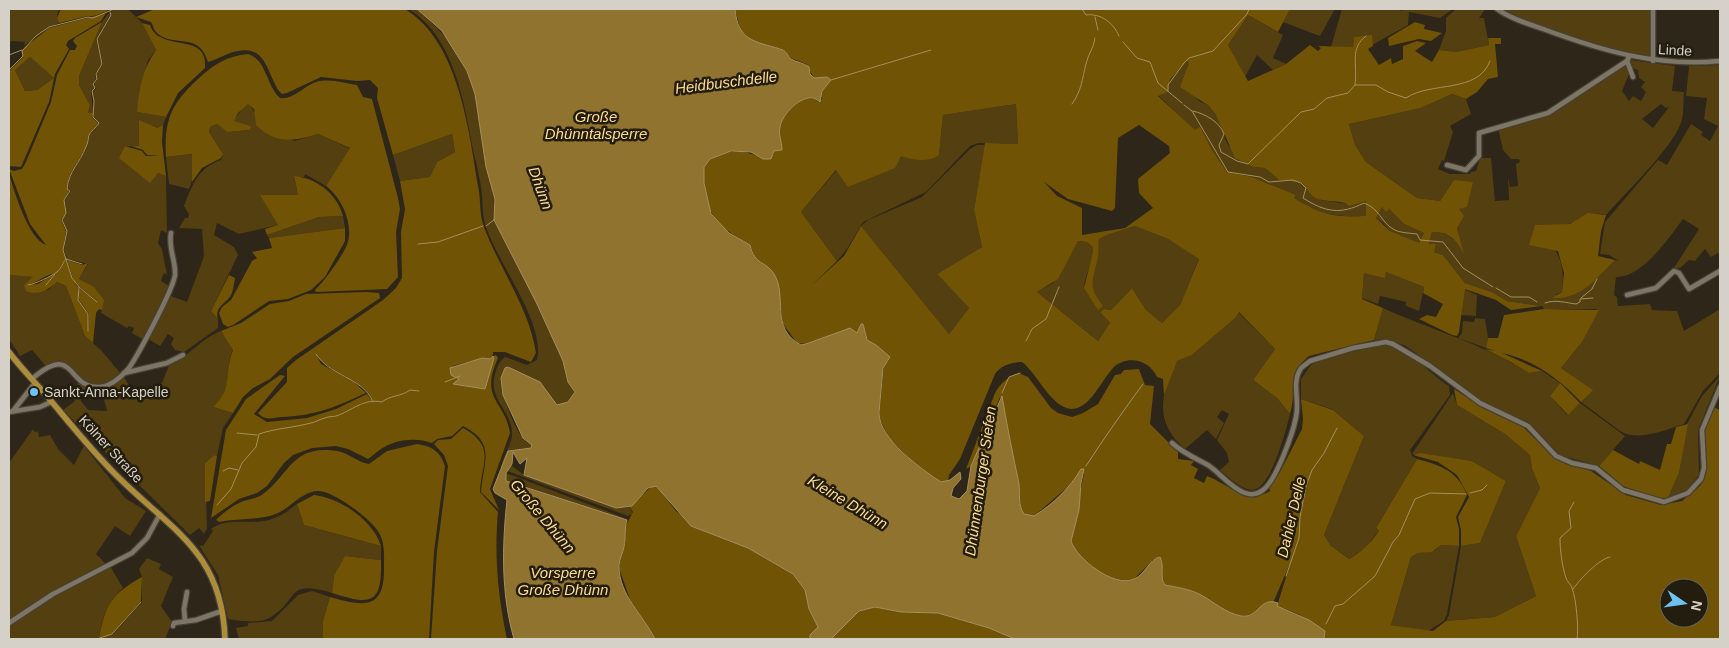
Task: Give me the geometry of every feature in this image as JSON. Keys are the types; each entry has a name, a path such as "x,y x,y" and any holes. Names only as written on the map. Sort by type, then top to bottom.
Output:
{"main road":[{"name":"Kölner Straße","path":"9,352 115,474 181,532 202,559 212,576 222,611 225,639"}],"street":[{"name":"Linde","path":"1497,9 1516,19 1628,59 1688,63 1720,61"},
{"path":"1653,9 1653,61"},
{"path":"1447,165 1466,170 1479,156 1479,133 1548,113 1628,59 1633,76"},
{"path":"11,412 46,366 57,364 68,368 86,384 94,386 109,384 130,367 153,325 174,278 171,233"},
{"path":"1627,295 1656,288 1674,271 1679,273 1689,289 1720,270"},
{"path":"1172,443 1182,452 1208,466 1241,491 1252,494 1263,491 1275,474 1293,430 1297,412 1296,383 1301,368 1321,357 1368,344 1386,342 1405,349 1485,406 1520,421 1556,456 1572,463 1596,468 1623,490 1664,502 1688,493 1701,479 1704,468 1702,430 1720,387"},
{"path":"123,374 167,363 183,355"},
{"path":"11,412 40,408 51,402"},
{"path":"9,623 53,594 132,553 152,531 160,514"},
{"path":"185,621 184,609 187,592"},
{"path":"173,626 174,623 196,620 222,611"}],"shaded area":[{"path":"9,9 62,10 58,11 57,18 59,23 49,27 24,46 25,42 11,41 9,44"},
{"path":"61,9 109,9 96,15 59,23 57,18"},
{"path":"114,9 128,9 142,23 156,50 148,60 137,112 166,117 163,125 157,128 139,146 125,146 158,173 166,176 167,233 161,230 158,243 162,249 167,275 164,273 161,281 169,286 144,340 132,333 134,328 129,326 127,328 101,313 102,310 93,286 79,279 88,264 67,259 64,250 67,231 62,220 66,214 65,200 71,191 68,189 73,171 85,152 90,135 99,123 93,116 94,101 92,91 96,89 94,84 97,80 96,75 103,64 97,39 111,15 110,13"},
{"path":"155,9 405,9 423,23 438,42 449,64 465,113 484,227 521,304 536,353 531,362 505,352 493,352 492,359 482,358 453,366 454,376 459,380 453,384 484,389 494,356 496,355 498,358 491,383 492,391 507,422 510,433 490,489 499,510 481,492 486,454 484,447 474,433 463,426 452,436 437,439 432,443 420,440 406,440 393,443 368,459 348,449 336,446 312,448 293,455 284,463 267,486 257,493 239,499 211,518 226,430 246,399 280,375 285,376 254,414 267,422 307,418 336,409 367,394 373,402 362,387 354,381 329,367 316,354 321,364 353,381 366,393 335,406 306,414 270,418 261,416 258,413 287,382 287,368 383,300 396,288 402,278 401,232 405,209 400,181 430,177 437,162 455,152 452,134 393,155 377,98 378,88 370,80 357,81 321,77 282,94 278,90 262,58 257,54 241,50 208,62 204,52 198,46 185,41 162,37 155,31 151,22 136,17"},
{"path":"409,9 417,9 446,37 467,71 475,94 486,167 495,199 494,220 537,304 563,361 568,382 575,392 568,402 557,405 542,384 512,369 505,368 503,376 504,394 510,414 518,431 532,445 531,448 509,450 501,469 511,441 512,432 508,417 497,398 494,383 495,374 498,365 505,357 527,365 537,360 538,345 527,311 485,224 482,192 466,112 447,53 437,36 424,21"},
{"path":"735,9 1290,9 1278,32 1248,15 1228,45 1248,81 1286,64 1310,45 1318,51 1321,48 1318,46 1353,47 1354,37 1372,35 1373,46 1368,49 1379,65 1391,58 1392,64 1403,59 1403,46 1417,41 1426,43 1415,51 1432,62 1439,50 1456,52 1489,45 1488,38 1501,38 1501,44 1495,44 1498,77 1488,79 1477,92 1466,99 1452,94 1421,108 1349,124 1355,145 1366,162 1417,198 1440,201 1454,180 1473,182 1467,207 1459,209 1464,216 1457,228 1464,254 1451,237 1443,233 1432,232 1429,244 1436,244 1434,252 1443,255 1465,283 1492,292 1507,301 1542,306 1511,310 1496,300 1465,289 1457,336 1419,319 1427,315 1436,317 1443,304 1423,293 1424,287 1386,272 1385,278 1364,273 1362,299 1383,308 1374,340 1309,356 1301,363 1294,376 1290,414 1277,398 1253,380 1275,349 1239,312 1234,319 1192,355 1177,361 1164,395 1163,379 1157,377 1149,366 1137,361 1124,361 1113,368 1089,400 1079,408 1069,409 1060,405 1052,398 1022,362 1010,364 995,374 960,459 949,475 948,481 941,482 918,468 889,438 879,418 884,363 889,360 867,340 863,324 861,324 857,333 852,329 847,329 806,344 797,343 783,324 778,289 756,261 750,245 725,229 714,218 705,190 704,169 706,162 727,152 749,153 763,159 773,155 774,151 780,150 782,147 779,130 783,117 792,107 803,100 814,98 818,102 822,99 821,95 827,77 814,78 806,64 791,58 782,49 764,46 745,37 741,32","holes":["1187,61 1189,63 1180,87 1209,106 1216,115 1235,158 1254,167 1265,168 1279,180 1302,183 1318,199 1341,202 1349,206 1366,201 1366,216 1345,216 1321,212 1294,198 1296,195 1252,177 1227,172 1212,150 1201,128 1195,130 1158,96 1168,92 1170,79","1016,104 1018,144 985,143 974,210 982,247 937,274 969,308 949,334 861,226 844,256 811,286 837,261 801,212 836,170 848,187 895,168 901,156 915,160 935,158 939,155 943,115","1139,125 1169,146 1170,153 1138,179 1139,193 1153,208 1125,228 1082,235 1082,208 1057,196 1044,182 1068,199 1112,211 1115,208 1118,138","1382,207 1386,212 1389,209 1404,224 1424,233 1419,243 1390,231 1376,218","1135,226 1168,239 1199,259 1180,305 1162,323 1146,310 1132,288 1111,310 1104,309 1100,312 1110,323 1098,341 1037,292 1058,279 1078,241 1087,242 1093,247 1093,252 1084,288 1098,310 1103,306 1093,287 1099,239"]},
{"path":"1290,9 1335,9 1320,36 1283,22"},
{"path":"1342,9 1397,9 1402,11 1403,9 1453,9 1440,18 1409,12 1408,25 1372,45 1372,36 1354,37 1353,47 1331,47"},
{"path":"1456,9 1485,9 1479,18 1484,18 1489,45 1456,52 1439,50 1446,31 1446,18"},
{"path":"1500,9 1651,9 1651,57 1639,57 1598,47 1551,31"},
{"path":"106,13 101,21 68,41 66,45 69,49 55,74 49,102 21,167 9,166 9,71 23,57 22,51 25,47 49,28","holes":["30,57 54,78 37,90 25,91 15,70"]},
{"path":"109,13 110,15 96,39 102,64 95,74 96,79 93,84 95,88 91,91 93,113 88,113 90,105 79,85 79,76 102,22"},
{"path":"1248,15 1283,35 1273,58 1286,64 1273,70 1257,55 1245,77 1228,45"},
{"path":"102,22 79,76 79,85 90,105 88,113 93,113 92,117 98,123 89,135 86,147 69,177 67,189 69,191 64,200 66,213 61,220 66,231 63,250 66,259 56,273 66,260 74,282 67,260 82,265 88,263 79,279 93,286 104,300 102,310 99,309 96,313 93,343 85,336 66,286 57,282 43,291 35,293 26,291 24,285 33,277 9,275 9,174 33,234 46,245 30,224 9,169 14,171 22,169 26,162 51,102 57,75 70,50 75,50 77,46 73,41","holes":["55,273 38,284 28,285 49,275","74,282 98,302 79,288 79,300 89,314 89,332 88,314 78,300 78,287"]},
{"path":"1415,22 1425,25 1424,29 1442,33 1431,41 1419,39 1389,46 1388,38"},
{"path":"142,23 150,25 155,33 163,38 192,46 199,50 204,57 205,68 178,93 166,117 137,112 142,80 147,65 156,50"},
{"path":"248,54 254,57 263,67 275,93 280,98 289,97 316,82 326,80 357,85 363,97 372,99 400,209 396,232 398,277 387,289 316,292 315,290 334,267 348,242 349,226 347,218 341,203 326,186 350,148 318,134 293,140 271,136 256,125 254,109 248,104 238,113 234,121 251,126 250,130 227,132 217,124 210,127 209,132 223,154 221,158 202,168 192,182 192,154 166,157 168,123 175,105 181,97 215,65 227,59"},
{"path":"30,57 54,78 37,90 25,91 15,70"},
{"path":"1630,60 1675,66 1672,91 1684,92 1683,117 1670,143 1606,215 1594,214 1560,226 1535,225 1554,248 1561,263 1562,292 1555,295 1564,295 1580,290 1615,260 1619,261 1609,255 1600,254 1605,222 1658,160 1667,165 1691,124 1703,132 1701,135 1710,141 1718,126 1704,119 1707,98 1686,96 1689,66 1720,65 1720,258 1718,253 1711,257 1705,249 1695,261 1689,260 1681,267 1672,271 1699,229 1683,219 1663,246 1645,264 1626,276 1616,277 1614,295 1617,297 1618,306 1650,304 1652,310 1677,311 1684,331 1720,309 1720,373 1703,391 1684,424 1660,432 1643,435 1627,434 1620,431 1581,402 1592,390 1561,368 1582,342 1597,309 1544,309 1542,306 1507,301 1492,292 1465,283 1443,255 1434,252 1429,245 1432,232 1442,233 1454,240 1463,252 1457,228 1459,209 1454,180 1440,201 1417,198 1366,162 1355,145 1349,124 1421,108 1452,94 1466,99 1471,114 1450,126 1453,132 1444,161 1442,160 1438,169 1450,174 1470,174 1476,171 1480,158 1491,158 1495,201 1509,200 1508,177 1510,187 1518,186 1516,164 1520,162 1519,159 1511,159 1503,150 1498,128 1547,115 1626,64 1630,72 1622,91 1629,101 1633,96 1641,101 1646,92 1641,87 1645,82 1639,78 1638,70 1631,68","holes":["1661,104 1666,108 1669,107 1653,128 1642,119"]},
{"path":"1187,61 1189,63 1183,82 1199,101 1209,106 1216,115 1224,128 1225,139 1229,146 1254,167 1265,168 1279,180 1302,183 1321,200 1349,204 1366,201 1366,216 1317,213 1294,198 1296,195 1252,177 1227,172 1212,150 1201,128 1195,131 1158,95 1168,92 1170,79"},
{"path":"246,104 250,104 254,112 294,141 318,134 351,149 326,186 305,174 304,177 294,177 298,195 261,195 278,225 239,234 217,223 214,235 234,247 238,255 211,311 218,319 218,328 184,352 175,350 171,344 174,338 168,334 160,346 148,339 168,295 187,302 204,256 202,229 179,228 185,218 188,218 189,214 184,206 193,184 201,173 213,163 221,160 223,154 209,132 210,127 217,124 227,132 250,130 250,126 233,121"},
{"path":"1016,104 1018,144 978,143 970,146 926,192 863,222 847,249 837,261 801,212 837,170 901,156 939,155 943,115"},
{"path":"139,120 157,128 163,125 162,142 166,176 158,173 150,183 119,158 125,146 142,151 146,156 160,156 147,155 143,150 131,146 139,146"},
{"path":"452,134 455,152 437,162 430,177 400,181 393,155"},
{"path":"977,145 985,145 974,210 982,247 937,274 969,308 949,334 861,226 868,220 922,197 970,149"},
{"path":"192,154 194,175 189,189 169,184 166,157"},
{"path":"294,176 311,180 325,188 336,201 343,216 319,217 267,235 265,229 278,225 260,195 298,195"},
{"path":"1382,207 1389,209 1404,224 1424,233 1419,244 1390,231 1376,218"},
{"path":"1588,213 1606,215 1601,231 1598,256 1615,260 1594,281 1580,291 1572,295 1552,298 1562,292 1564,273 1558,251 1529,245 1535,225 1570,224"},
{"path":"343,216 345,228 269,238 267,235 319,217"},
{"path":"1135,226 1168,239 1199,258 1180,305 1162,323 1146,310 1132,288 1111,310 1104,309 1100,312 1110,323 1098,341 1037,292 1053,283 1078,241 1087,242 1093,247 1093,255 1084,284 1095,296 1092,276 1099,239"},
{"path":"345,228 345,241 325,277 311,290 288,299 269,301 233,325 228,327 223,324 219,313 222,307 231,300 252,261 257,258 252,252 272,248 269,238"},
{"path":"1364,272 1384,277 1386,272 1424,287 1419,311 1406,306 1406,302 1380,296 1378,304 1362,298"},
{"path":"9,275 35,277 24,285 48,290 57,282 66,286 85,336 101,350 121,374 107,383 96,385 87,382 65,366 57,363 46,366 32,350 20,356 9,339"},
{"path":"229,275 235,278 233,289 230,296 219,309 218,319 211,311"},
{"path":"1464,289 1477,295 1476,316 1461,315"},
{"path":"379,293 380,298 293,357 270,379 253,388 243,397 233,413 213,407 224,393 233,350 221,331 241,323 270,304 289,301 306,294"},
{"path":"1383,308 1476,345 1529,373 1542,371 1560,383 1550,396 1567,415 1580,403 1625,436 1599,466 1560,455 1530,423 1485,403 1406,346 1388,339 1374,340"},
{"path":"1544,309 1599,310 1582,342 1561,368 1593,390 1581,402 1555,378 1525,360 1502,353 1542,371 1529,373 1485,349 1495,351 1486,348 1488,338 1498,338 1504,315"},
{"path":"1238,312 1275,349 1253,380 1277,398 1290,414 1277,458 1271,470 1259,487 1252,490 1239,485 1220,470 1229,462 1227,453 1217,440 1229,414 1222,410 1217,417 1224,423 1216,439 1207,430 1185,449 1168,429 1163,408 1167,385 1177,361 1192,355 1227,325"},
{"path":"1475,318 1485,319 1488,338 1486,348 1458,338 1462,333 1463,321 1474,322"},
{"path":"221,331 233,349 224,393 213,407 233,413 223,428 217,456 214,455 205,463 207,528 204,534 199,528 190,535 63,410 75,401 71,394 79,382 86,387 88,395 79,395 88,410 107,411 101,388 124,377 134,394 162,383 170,363 184,356 207,338"},
{"path":"1382,345 1400,350 1409,355 1449,386 1450,395 1410,450 1412,456 1417,459 1376,528 1379,531 1366,547 1349,559 1331,546 1324,535 1364,436 1332,409 1301,399 1301,379 1311,365 1318,361"},
{"path":"1139,369 1145,385 1154,386 1150,424 1178,452 1178,459 1194,461 1191,465 1198,469 1194,478 1204,483 1207,476 1245,495 1262,495 1270,491 1269,487 1280,472 1302,429 1301,399 1333,410 1364,436 1324,535 1331,546 1349,559 1366,546 1379,531 1376,528 1417,459 1447,470 1459,480 1467,495 1456,517 1459,529 1459,546 1441,545 1432,552 1418,553 1411,557 1391,625 1433,631 1446,621 1495,617 1536,596 1516,536 1540,488 1532,469 1530,455 1505,434 1457,405 1454,389 1485,409 1520,424 1557,460 1591,471 1626,495 1661,505 1682,501 1700,486 1705,478 1704,431 1714,407 1720,410 1720,639 1324,639 1325,635 1316,625 1297,614 1277,606 1291,561 1273,603 1267,602 1256,612 1248,616 1229,613 1199,594 1165,585 1160,557 1154,559 1134,579 1115,579 1088,564 1075,549 1071,541 1084,473 1034,516 1029,517 1022,513 1003,403 1000,397 975,459 971,466 966,469 995,393 1008,378 1019,373 1028,377 1051,408 1058,413 1072,417 1098,404 1115,375 1121,374 1124,370"},
{"path":"1720,376 1698,430 1699,475 1687,490 1668,498 1679,473 1687,424 1702,396"},
{"path":"1560,383 1580,403 1568,415 1550,396"},
{"path":"1453,393 1457,405 1505,434 1530,455 1532,469 1540,488 1516,536 1536,596 1495,617 1446,621 1449,615 1461,546 1480,543 1506,481 1472,461 1412,454"},
{"path":"1688,424 1679,473 1668,498 1657,498 1623,486 1599,466 1613,450 1639,464 1640,461 1660,470 1667,444 1671,444 1676,427"},
{"path":"463,428 474,435 484,449 485,456 480,492 498,512 496,544 498,576 507,639 431,639 437,551 448,466 444,455 434,444 438,440 451,439"},
{"path":"33,429 35,432 38,431 39,437 50,435 58,449 74,465 84,446 125,498 146,511 130,536 115,526 96,554 107,565 9,622 9,463"},
{"path":"417,444 435,450 445,466 434,552 429,639 323,639 323,621 330,597 353,603 363,603 377,598 381,591 384,549 381,537 375,527 342,500 333,495 318,491 307,494 271,516 219,522 216,520 238,504 263,494 293,462 310,452 322,450 337,451 369,464 387,451"},
{"path":"1420,453 1472,461 1506,481 1480,543 1461,546 1461,530 1458,517 1469,497 1457,475 1438,462 1413,455"},
{"path":"214,455 217,456 210,501 205,502 205,463"},
{"path":"511,465 524,475 616,508 630,507 633,514 628,516 507,471"},
{"path":"506,473 630,520 588,509 509,482 504,479"},
{"path":"653,485 658,488 676,511 699,529 748,548 793,574 805,590 809,609 818,627 810,635 810,639 655,639 632,605 620,571 620,558 625,545 625,527 633,512 630,507"},
{"path":"314,495 334,501 354,512 371,527 381,546 304,525 297,504"},
{"path":"297,504 304,525 381,546 381,560 345,556 334,575 332,593 307,588 295,593 280,610 262,621 228,619 218,575 200,547 201,545 203,546 213,531 211,529 217,525 232,522 269,520"},
{"path":"1441,545 1459,546 1447,614 1444,621 1428,631 1391,625 1411,557 1418,553 1434,551"},
{"path":"345,556 381,560 379,586 372,598 357,600 332,593 334,575"},
{"path":"147,558 161,564 159,569 173,577 161,606 172,622 165,639 98,639 113,634 142,602 142,577 139,569"},
{"path":"110,566 123,588 106,611 99,638 9,639 9,624 53,594"},
{"path":"142,577 141,601 112,634 99,638 107,608 123,589"},
{"path":"312,591 330,597 323,621 323,639 239,639 236,628 248,626 248,623 272,621 298,595"},
{"path":"875,607 901,612 938,613 989,628 1015,639 831,639 859,611"}],"water":[{"name":"Große Dhünntalsperre","path":"417,9 735,9 740,28 749,38 784,50 791,59 809,67 810,74 814,78 827,77 831,80 822,91 820,102 814,98 803,99 788,111 780,130 782,150 774,151 771,159 763,159 751,152 731,151 710,159 704,167 704,183 711,214 729,233 750,245 757,260 774,274 780,292 782,321 785,330 791,338 801,345 850,328 857,333 861,324 863,324 867,340 890,357 883,368 879,413 886,433 902,452 941,482 950,480 960,472 961,479 953,488 951,496 959,499 967,491 971,466 1002,396 1019,484 1022,511 1024,514 1034,516 1054,501 1072,483 1081,469 1084,469 1079,510 1071,541 1081,556 1097,570 1107,576 1126,581 1138,577 1156,558 1160,557 1162,579 1165,585 1195,592 1224,610 1241,616 1252,614 1267,602 1278,603 1277,606 1309,620 1325,631 1324,639 1015,639 989,628 938,613 901,612 875,607 859,611 831,639 810,639 810,635 818,627 809,609 805,590 793,574 748,548 691,526 656,486 648,488 632,506 616,508 524,475 527,458 520,464 513,452 512,464 506,473 506,481 627,520 624,547 619,563 620,576 627,596 655,639 514,639 507,605 504,570 507,500 495,493 493,489 508,451 531,448 532,445 523,438 503,395 501,378 505,368 508,367 540,382 557,405 568,402 575,392 568,382 563,361 537,304 494,220 495,199 486,167 475,94 467,71 442,31"},
{"path":"493,356 485,389 453,384 459,379 451,375 450,368 482,358 491,359"}],"waterway":[{"path":"9,70 23,56 22,51 36,36 49,27 88,17 93,18 114,9 121,9"},
{"path":"1082,9 1086,15 1096,15 1106,20 1119,36"},
{"path":"1168,91 1168,85 1184,63 1189,58 1213,51 1247,14 1249,9"},
{"path":"88,331 88,314 78,300 79,287 72,278 63,250 67,231 62,220 66,213 64,200 70,191 67,189 68,182 84,153 89,135 99,123 93,117 94,101 92,91 95,88 93,84 97,79 96,74 102,64 97,39 111,15 110,12"},
{"path":"1095,17 1098,30"},
{"path":"1355,85 1356,52 1361,41 1366,36"},
{"path":"1072,104 1080,89 1095,38"},
{"path":"1123,42 1137,58 1150,62 1158,83 1182,103"},
{"path":"9,55 22,50"},
{"name":"Heidbuschdelle","path":"831,80 931,50"},
{"path":"1193,111 1211,119 1222,129 1224,134 1219,145 1221,152 1237,161 1248,164 1301,112 1314,109 1327,98 1348,93 1355,85 1376,85 1388,92 1406,98 1416,93 1465,83 1484,71 1490,61"},
{"path":"1184,105 1192,111 1228,172 1260,177 1269,182 1293,180 1301,183 1306,188 1303,198 1326,209 1347,209 1364,203 1374,209 1395,230 1417,234 1420,240 1443,242 1463,268 1493,287"},
{"path":"486,226 495,219"},
{"path":"418,244 438,242 483,226"},
{"path":"66,259 82,264"},
{"path":"28,285 39,282 57,272 66,259"},
{"path":"46,285 55,274"},
{"path":"1581,298 1592,289 1597,279"},
{"path":"79,287 97,302"},
{"name":"Dhünnenburger Siefen","path":"1026,341 1032,329 1046,319 1059,287"},
{"path":"1496,288 1511,297 1529,297 1537,302"},
{"path":"1545,303 1557,301 1576,304 1580,302 1580,299 1593,298"},
{"path":"316,354 329,367 362,387 373,402"},
{"name":"Dhünnenburger Siefen","path":"1002,393 1009,377 1020,373"},
{"path":"445,382 460,376"},
{"path":"1086,466 1143,384"},
{"path":"217,505 231,489 242,463 256,447 259,434 313,423 326,417 342,414 363,403 382,402 410,390 419,391"},
{"name":"Dahler Delle","path":"1286,576 1299,538 1300,517 1306,486 1312,470 1324,453 1337,428"},
{"path":"237,433 257,435"},
{"path":"223,471 229,468 238,470"},
{"path":"1470,493 1482,490 1487,485"},
{"path":"1326,624 1335,606 1343,604 1375,576 1393,542 1399,535 1415,499 1430,493 1466,494"},
{"path":"1574,502 1569,511 1571,528 1560,538 1560,543 1565,573 1575,599 1577,639"},
{"path":"1573,589 1595,565 1610,557"},
{"path":"97,639 112,634 141,602"}],"place":[{"name":"Sankt-Anna-Kapelle","path":"34,392"}],"water label":[{"name":"Dhünn","path":"541,188"},
{"name":"Kleine Dhünn","path":"848,502"},
{"name":"Große Dhünn","path":"543,516"},
{"name":"Vorsperre Große Dhünn","path":"563,580"}]}
